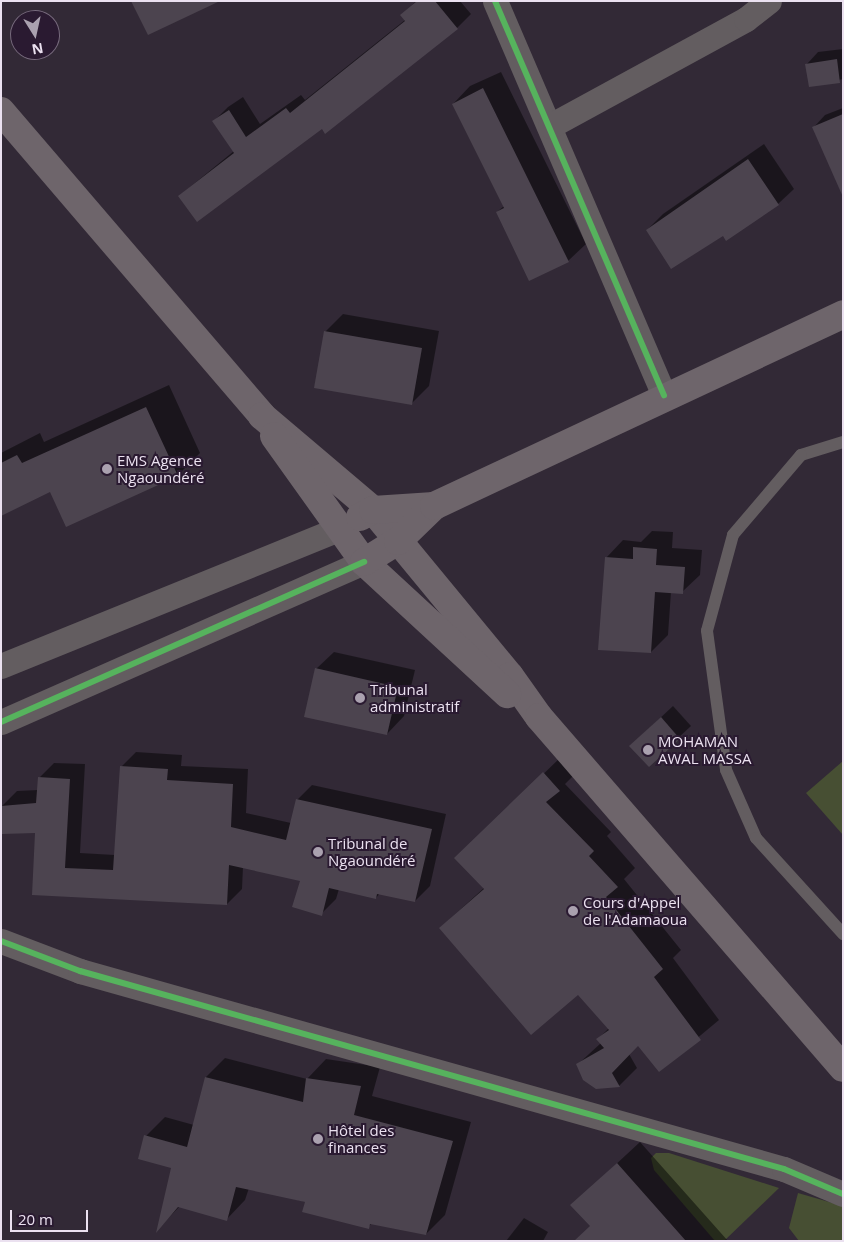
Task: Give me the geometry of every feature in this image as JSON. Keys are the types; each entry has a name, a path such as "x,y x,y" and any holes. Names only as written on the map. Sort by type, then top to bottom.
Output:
{"main road":[{"path":"1,111 262,416 373,510 510,676 539,717 843,1068"},
{"path":"364,562 398,541 434,506 664,396 843,314"},
{"path":"262,416 288,460 364,562 500,689 539,717"},
{"path":"339,529 373,510 434,506"}],"street":[{"path":"495,1 664,396"},
{"path":"550,126 746,19 769,1"},
{"path":"1,666 339,529"},
{"path":"1,722 364,562"},
{"path":"1,941 80,971 784,1169 843,1194"}],"lane":[{"path":"843,442 801,455 733,535 707,631 726,770 756,838 843,934"}],"green space":[{"path":"843,761 843,835 806,793"},
{"path":"656,1153 669,1153 779,1188 724,1241 715,1241 654,1170 651,1158"},
{"path":"798,1193 843,1206 843,1241 799,1241 789,1228"}],"building":[{"path":"131,1 220,1 148,35"},
{"path":"417,1 435,1 458,29 325,134 322,129 197,222 178,196 234,153 212,121 229,110 246,137 286,108 290,113 405,21 400,15"},
{"path":"837,59 840,83 809,87 805,64"},
{"path":"483,88 569,262 529,281 496,212 504,208 452,104"},
{"path":"843,114 843,197 812,127"},
{"path":"748,159 779,205 726,241 723,236 671,269 646,230"},
{"path":"324,331 422,348 412,405 314,388"},
{"path":"146,407 178,476 66,527 50,492 1,516 1,463 17,455 22,463"},
{"path":"633,547 657,549 656,565 685,567 683,594 655,592 651,653 598,650 605,557 633,559"},
{"path":"315,668 398,687 387,735 304,717"},
{"path":"661,717 680,739 649,767 629,746"},
{"path":"120,766 168,769 167,780 233,784 231,827 286,840 296,799 432,829 415,902 377,894 376,899 329,888 322,916 292,907 300,881 229,865 227,905 32,895 35,833 2,834 1,806 36,803 38,777 70,779 65,868 113,870"},
{"path":"543,772 560,791 546,802 594,851 589,856 618,887 606,897 663,969 654,977 701,1040 659,1072 638,1046 612,1073 620,1087 596,1089 583,1080 576,1064 604,1048 596,1039 609,1030 578,995 531,1035 439,928 484,889 454,858"},
{"path":"205,1077 303,1102 306,1078 361,1086 354,1115 453,1141 426,1235 370,1224 369,1229 302,1212 305,1202 236,1187 227,1221 178,1207 156,1233 171,1168 138,1159 144,1135 187,1147"},
{"path":"617,1163 686,1241 574,1241 590,1226 570,1205"}],"cycle path":[{"path":"495,1 664,395"},
{"path":"1,722 364,562"},
{"path":"1,941 80,971 784,1169 843,1194"}],"place":[{"name":"EMS Agence Ngaoundéré","path":"107,469"},
{"name":"Tribunal administratif","path":"360,698"},
{"name":"MOHAMAN AWAL MASSA","path":"648,750"},
{"name":"Tribunal de Ngaoundéré","path":"318,852"},
{"name":"Cours d'Appel de l'Adamaoua","path":"573,911"},
{"name":"Hôtel des finances","path":"318,1139"}]}
